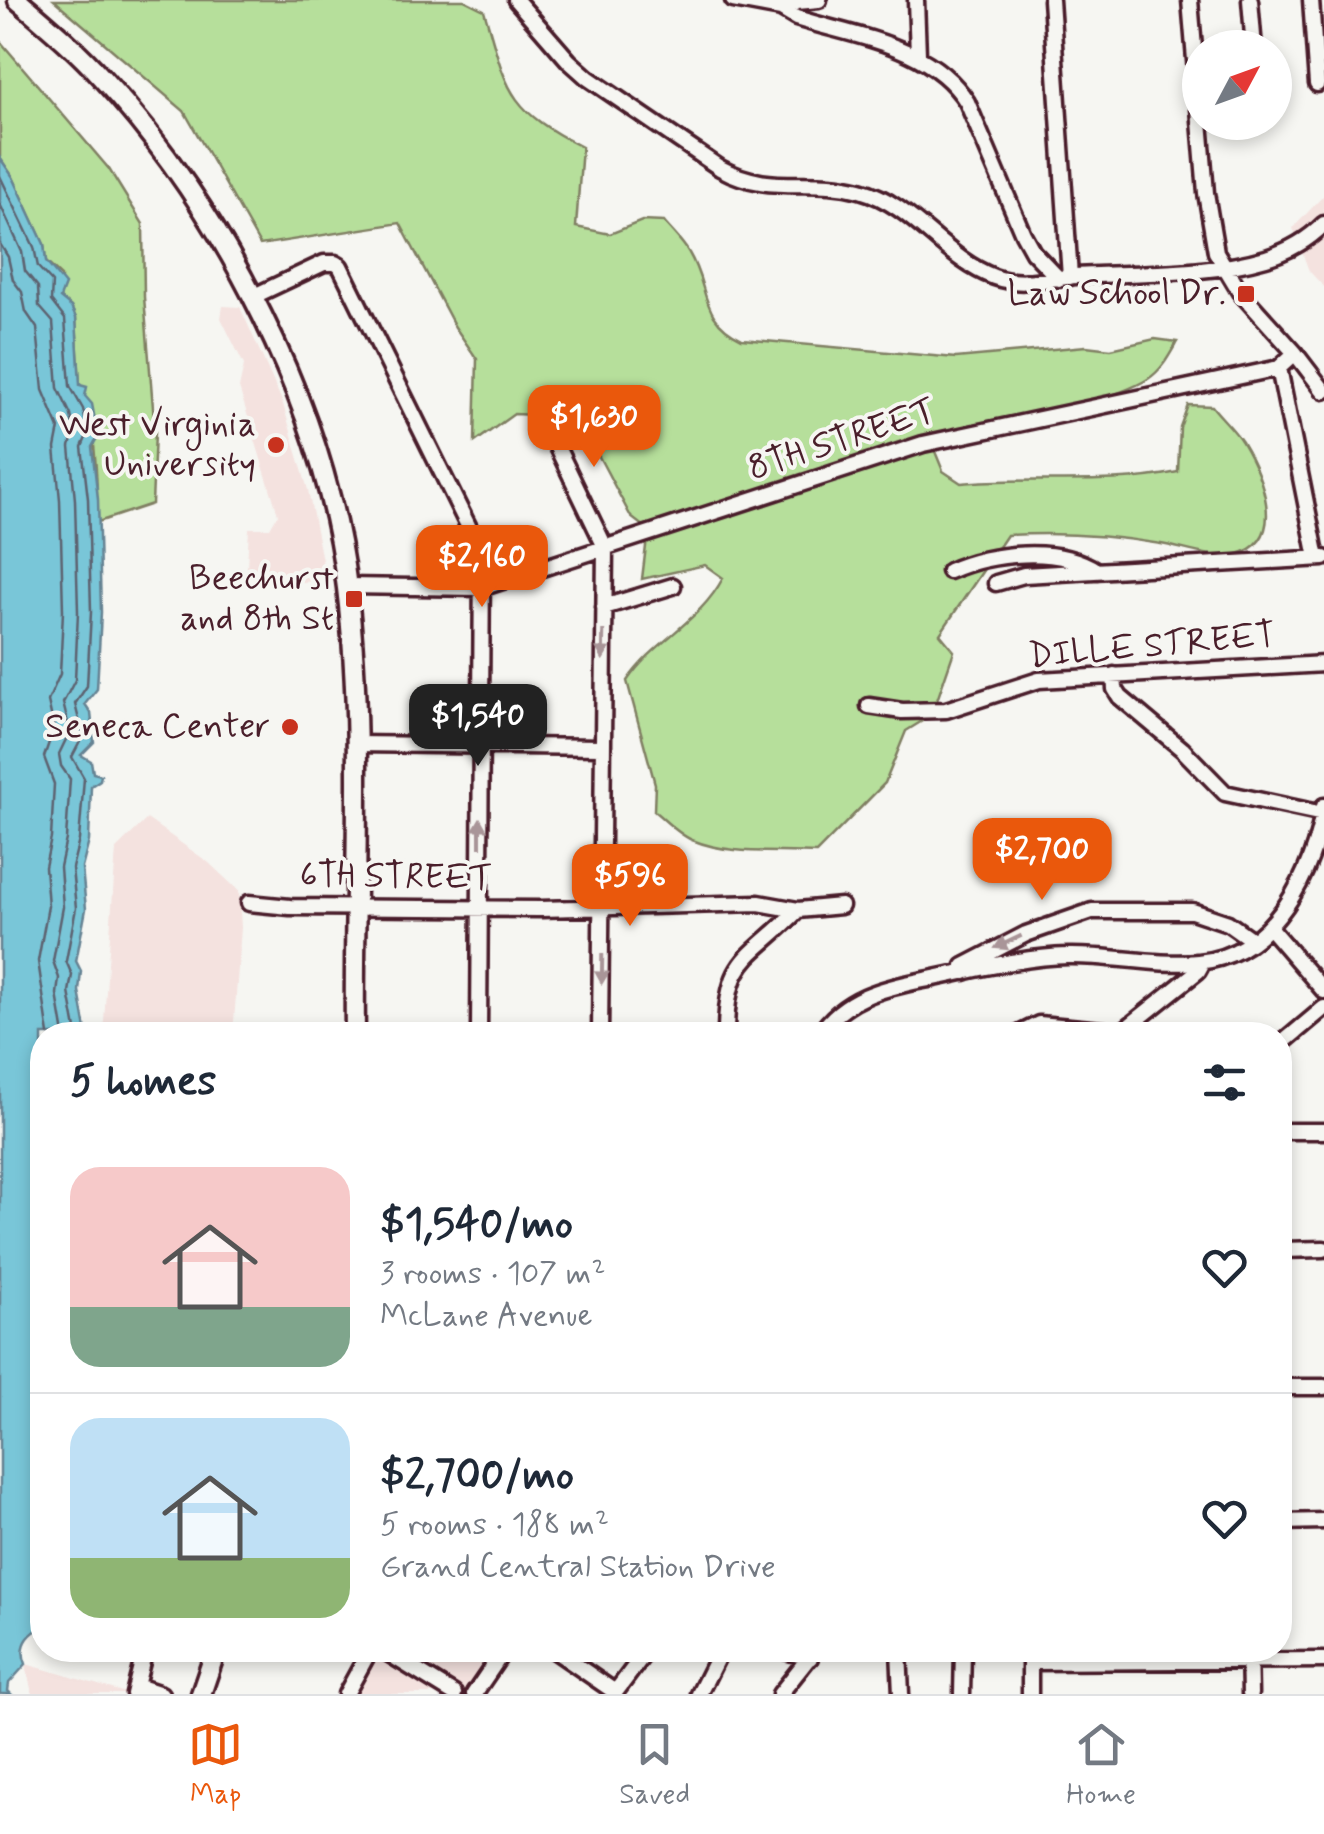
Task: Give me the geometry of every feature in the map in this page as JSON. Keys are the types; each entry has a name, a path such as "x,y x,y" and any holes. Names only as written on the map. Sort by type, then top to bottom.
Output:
{"main road":[{"path":"18,0 101,76 140,122 210,220 286,370 313,444 347,586 355,688 355,1022"},
{"path":"201,1694 212,1662"}],"street":[{"path":"516,0 588,78 743,181 863,190 906,212 958,255 994,277 1011,281 1223,268 1298,246 1324,224"},
{"path":"733,0 781,4 819,0"},
{"path":"916,0 918,55"},
{"path":"1052,0 1064,278"},
{"path":"1190,0 1206,192 1216,252 1240,292 1324,391"},
{"path":"1250,0 1252,30"},
{"path":"1311,0 1317,84"},
{"path":"781,4 796,18 918,55 940,68 956,84 1032,252 1064,278"},
{"path":"252,297 324,263 336,262 340,266 482,554 479,1022"},
{"path":"996,582 1024,575 1321,558 1279,368 1295,353"},
{"name":"8TH STREET","path":"347,586 481,588 923,444 1279,368"},
{"path":"543,418 605,547 600,1022"},
{"path":"950,571 983,558 1021,554 1086,564 1098,571"},
{"path":"604,607 672,586"},
{"name":"DILLE STREET","path":"869,706 946,710 1039,680 1324,664"},
{"path":"1114,675 1120,698 1182,749 1225,793 1323,814"},
{"path":"355,744 602,747"},
{"path":"830,1022 840,1010 865,996 1053,956 1203,962 1252,940 1269,927 1295,892 1324,806"},
{"name":"6TH STREET","path":"249,903 480,908 759,903 798,910 841,906"},
{"path":"727,1022 730,982 737,967 798,910"},
{"path":"965,972 969,961 1060,920 1092,911 1209,915 1252,940"},
{"path":"1269,927 1322,986"},
{"path":"1134,1022 1198,971 1203,962"},
{"path":"1292,1035 1324,1008"},
{"path":"1292,1131 1324,1131"},
{"path":"1292,1250 1324,1249"},
{"path":"1292,1387 1324,1387"},
{"path":"1292,1522 1324,1521"},
{"path":"1292,1658 1324,1660"},
{"path":"141,1662 135,1690 161,1694"},
{"path":"346,1694 363,1662"},
{"path":"402,1662 454,1694"},
{"path":"474,1694 496,1662"},
{"path":"571,1662 615,1693 638,1662"},
{"path":"699,1694 716,1662"},
{"path":"780,1694 806,1662"},
{"path":"900,1662 901,1694"},
{"path":"962,1694 963,1662"},
{"path":"1030,1662 1030,1694"},
{"path":"1250,1662 1250,1694"}],"shaded area":[{"path":"1324,195 1324,287 1309,271 1293,228"},
{"name":"West Virginia University","path":"223,306 240,307 282,401 308,490 326,580 246,587 249,528 270,528 278,514 239,388 244,365 221,318"},
{"path":"147,819 208,862 239,891 241,928 234,1022 104,1022 116,849"},
{"path":"375,1662 489,1662 471,1694 357,1694"},
{"path":"26,1664 58,1673 129,1694 32,1694"}],"green space":[{"path":"54,0 464,0 484,10 505,77 523,107 582,147 576,227 610,234 642,221 664,222 689,253 712,312 728,331 742,339 956,358 1086,346 1111,349 1155,339 1177,342 1157,371 1128,389 1079,405 949,432 934,449 943,471 961,483 1124,479 1178,472 1180,427 1188,405 1212,406 1239,437 1256,470 1266,504 1263,535 1237,554 1218,556 1104,536 1007,535 940,634 954,651 932,715 906,731 885,783 816,853 738,850 692,840 654,811 655,784 627,681 702,607 723,578 705,565 642,579 648,530 631,517 578,417 514,414 475,442 477,359 455,327 400,223 260,245 184,111"},
{"path":"0,41 109,169 143,224 144,297 155,432 152,504 98,522 95,452 80,386 76,318 60,298 61,276 46,262 44,244 0,158"}],"water":[{"path":"0,158 44,244 46,262 65,285 60,298 76,318 80,385 87,387 85,396 92,404 98,436 92,447 98,499 101,612 97,689 85,704 91,713 94,742 81,755 91,761 93,773 101,775 91,786 89,841 82,868 86,909 76,961 81,971 79,991 85,1022 30,1022 30,1637 23,1652 26,1664 9,1683 11,1694 0,1694"}],"place":[{"name":"Law School Dr.","path":"1246,294"},
{"name":"West Virginia University","path":"276,445"},
{"name":"Beechurst and 8th St","path":"354,599"},
{"name":"Seneca Center","path":"290,727"}]}
